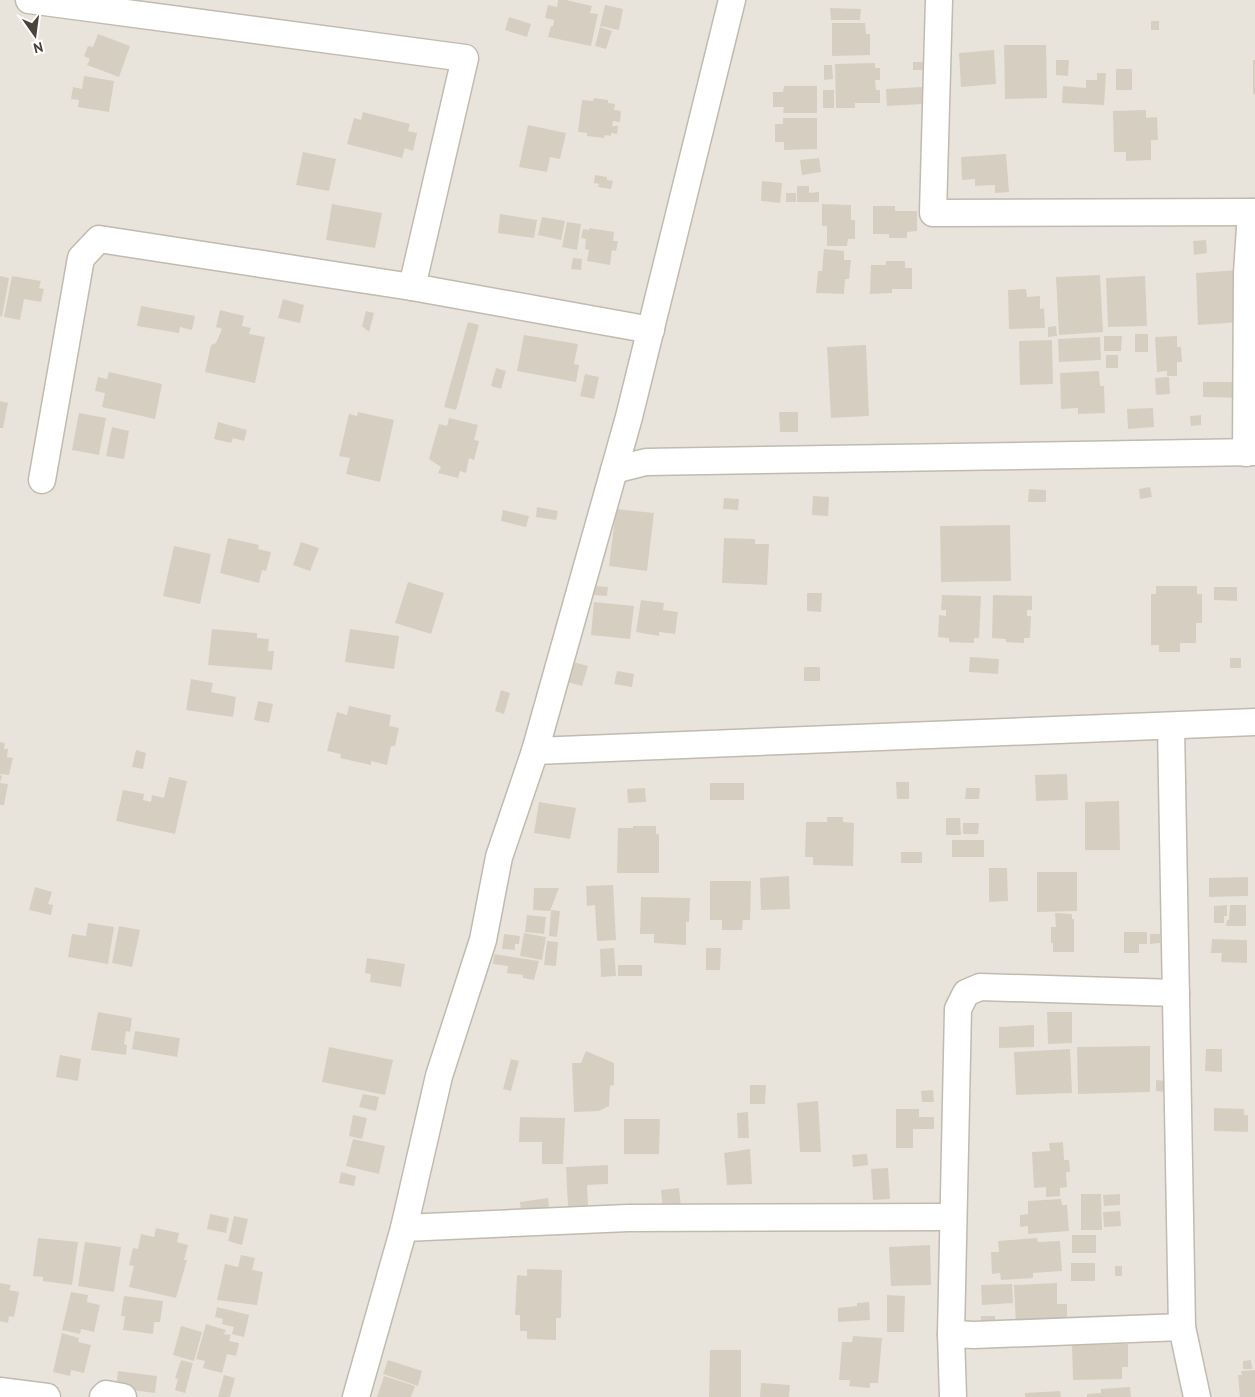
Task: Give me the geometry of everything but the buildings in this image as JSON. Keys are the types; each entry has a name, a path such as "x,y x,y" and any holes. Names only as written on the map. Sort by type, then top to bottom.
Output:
{"street":[{"path":"29,0 465,58 412,287"},
{"path":"356,1397 404,1228 439,1076 483,940 500,857 535,751 629,417 732,0"},
{"path":"614,470 646,462 1251,453 1247,292 1253,212 932,213 939,0"},
{"path":"42,480 81,258 100,239 412,287 650,330"},
{"path":"535,751 1255,722"},
{"path":"1172,726 1182,1327 1197,1397"},
{"path":"953,1397 951,1334 952,1217 958,1008 966,993 980,987 1176,993"},
{"path":"404,1228 628,1218 952,1217"},
{"path":"951,1334 983,1335 1182,1327"},
{"path":"0,1391 47,1397"},
{"path":"103,1397 106,1394 123,1397"}],"shaded area":[{"path":"0,0 1255,0 1255,1397 0,1397"}]}
